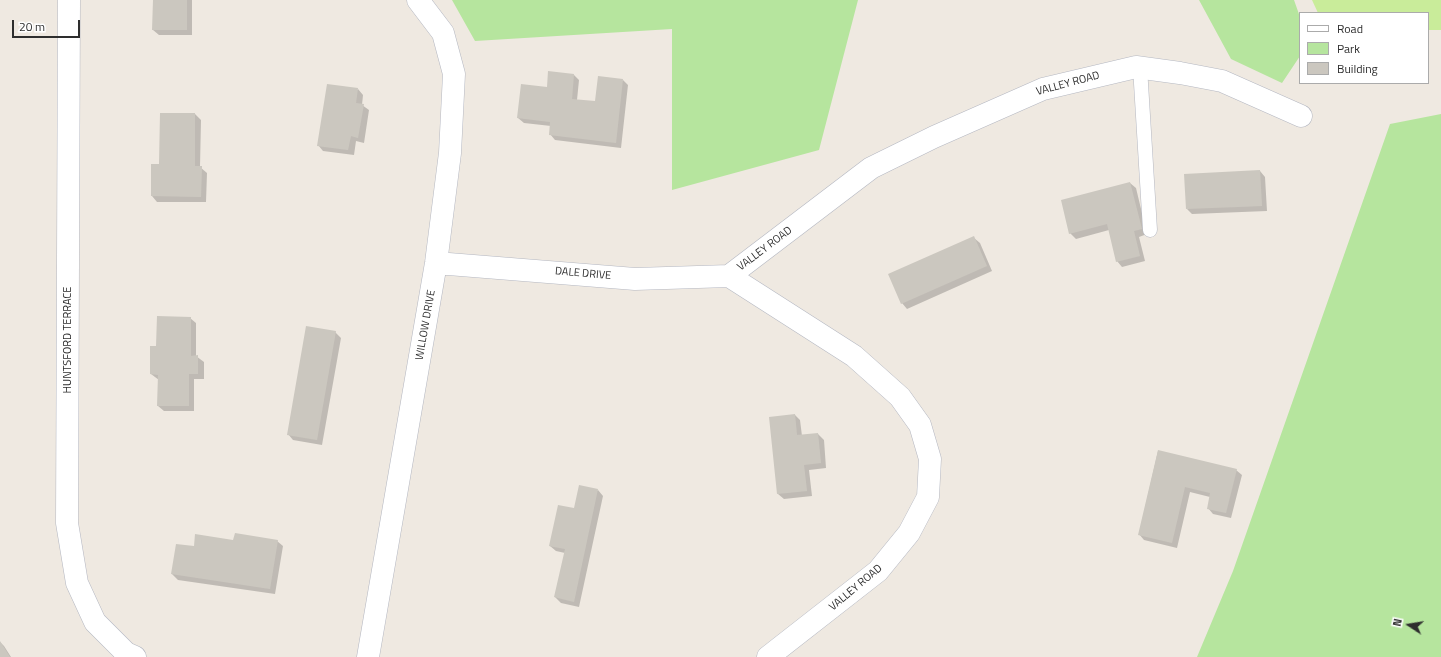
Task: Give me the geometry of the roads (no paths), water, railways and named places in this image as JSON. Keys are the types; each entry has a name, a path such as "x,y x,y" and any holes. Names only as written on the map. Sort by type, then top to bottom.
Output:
{"street":[{"name":"HUNTSFORD TERRACE","path":"69,0 67,523 77,583 95,622 126,653 135,657"},
{"name":"WILLOW DRIVE","path":"368,657 436,263 450,153 454,74 443,33 418,0"},
{"name":"VALLEY ROAD","path":"768,657 878,571 909,533 928,497 930,459 920,425 900,398 854,356 729,276 871,168 934,137 1043,89 1140,67 1180,72 1222,81 1301,116"},
{"name":"DALE DRIVE","path":"436,263 635,279 729,276"}],"lane":[{"path":"1140,67 1150,230"}]}
